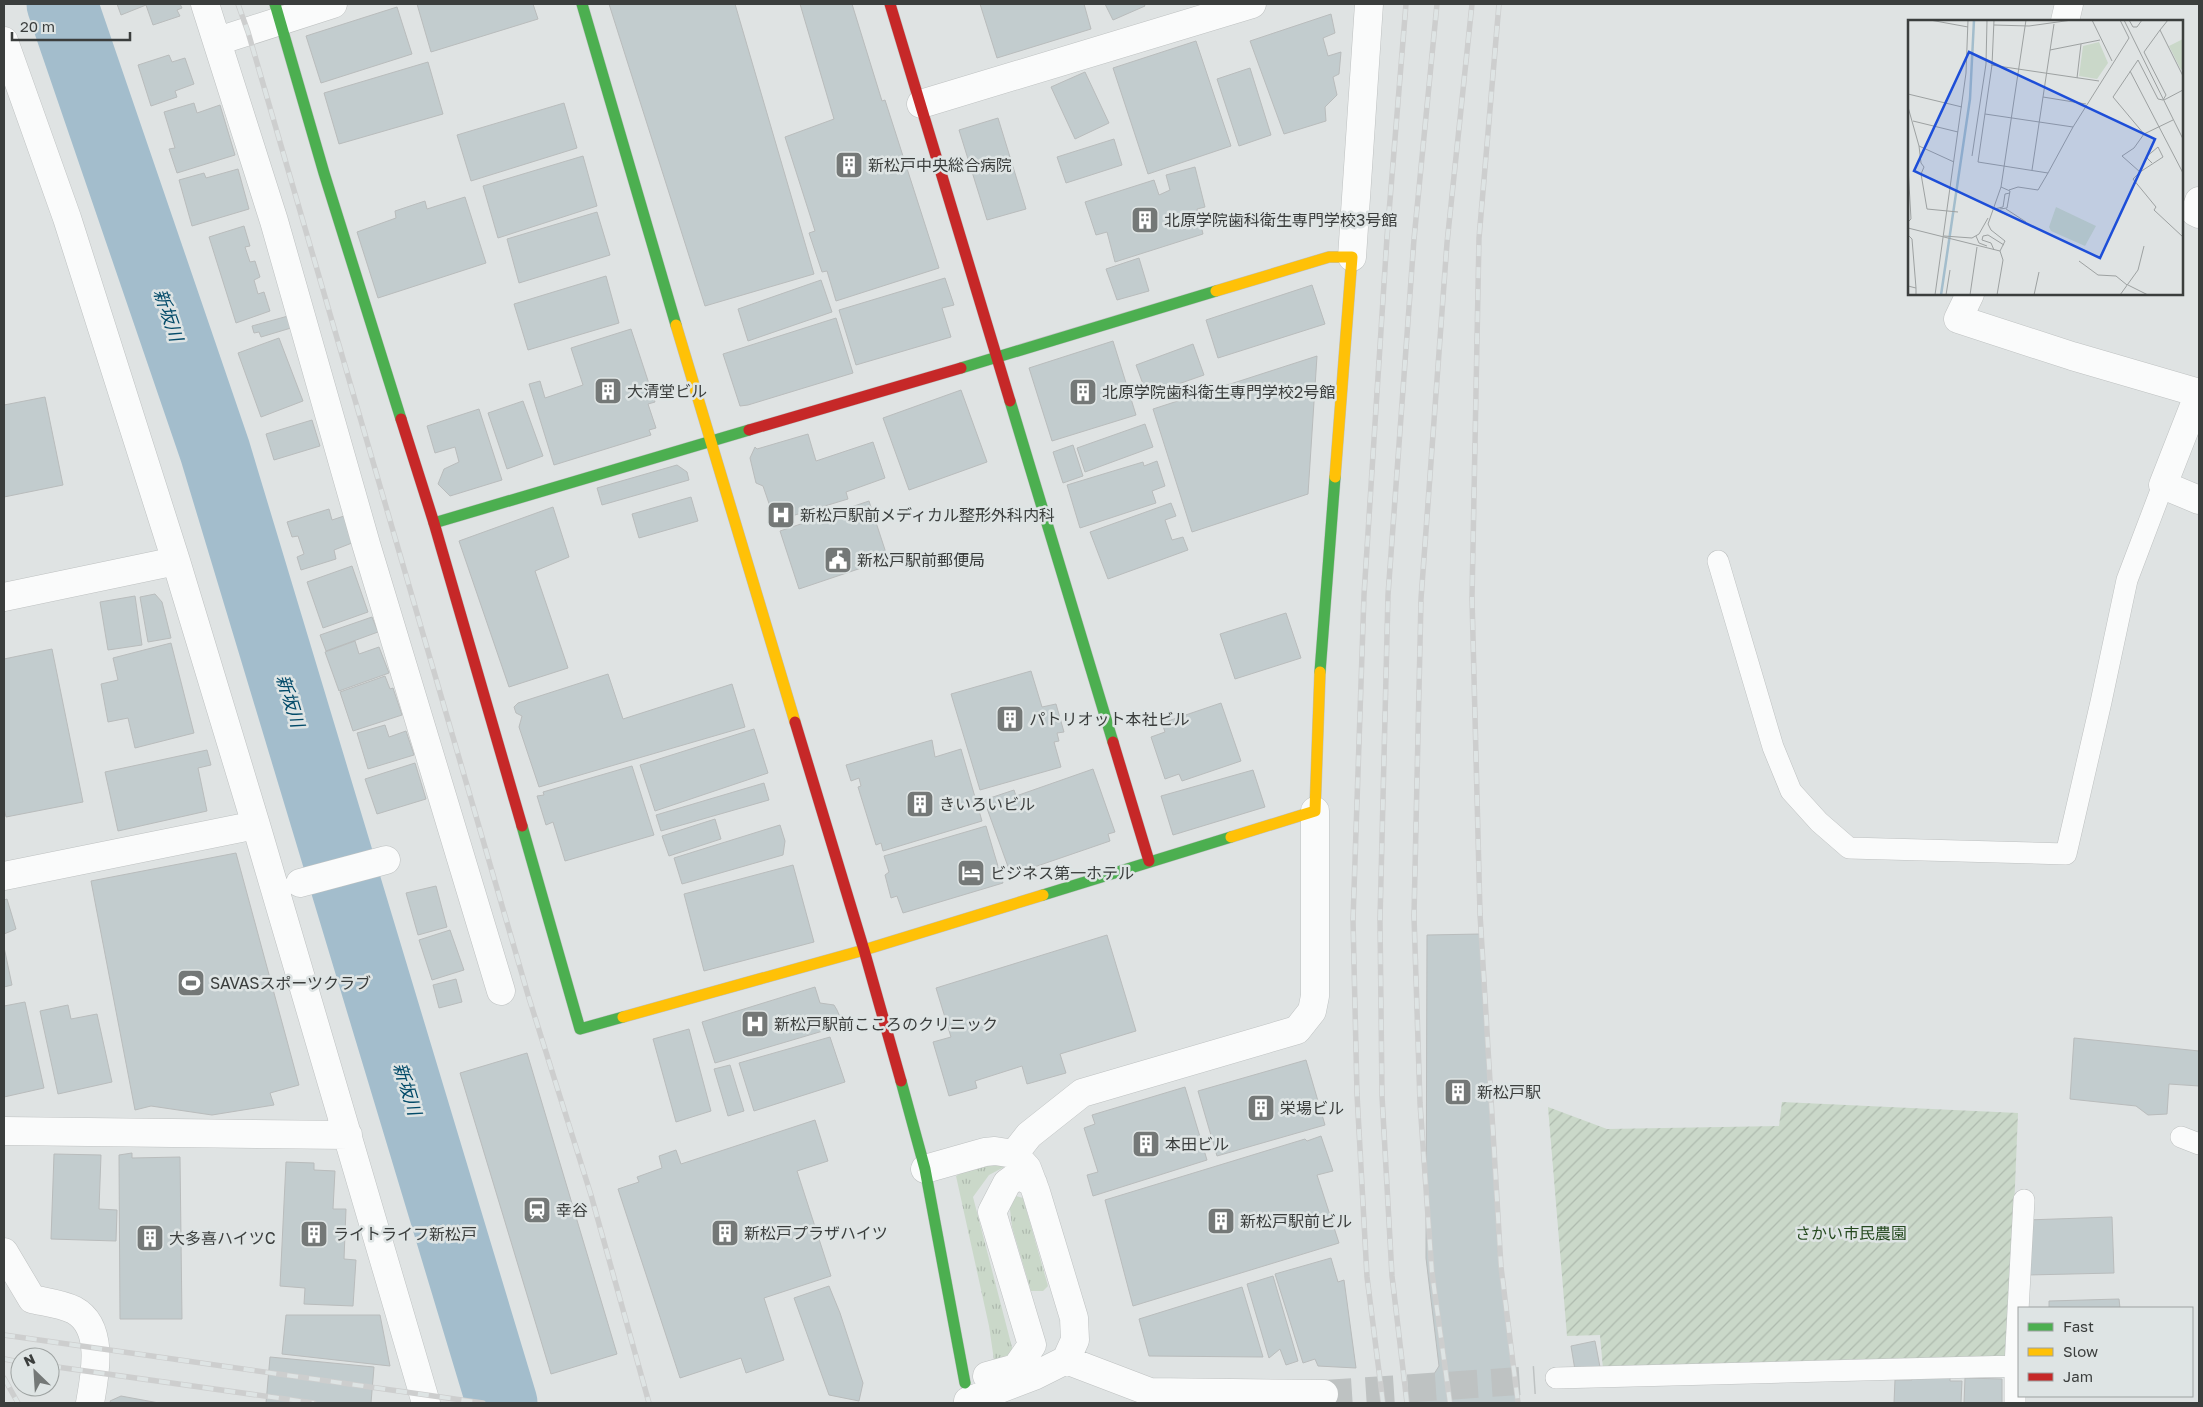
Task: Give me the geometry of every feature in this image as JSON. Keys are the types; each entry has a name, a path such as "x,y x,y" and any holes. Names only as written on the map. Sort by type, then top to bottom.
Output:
{"street":[{"path":"205,4 274,221 366,544 501,991"},
{"path":"218,41 278,12 333,4"},
{"path":"582,4 710,442 864,950 925,1169 963,1398"},
{"path":"890,4 1149,861"},
{"path":"921,104 1252,4"},
{"path":"1014,1154 1029,1135 1082,1093 1297,1030 1312,1011 1315,996 1315,811 1320,666 1352,257 1369,4"},
{"path":"278,12 324,173 434,523 580,1029 864,950 1315,811"},
{"path":"4,41 67,218 176,561 256,825 426,1403"},
{"path":"2199,202 2195,212 2199,214"},
{"path":"434,523 1329,257 1352,257"},
{"path":"1970,295 1958,319 2072,356 2199,393 2163,485 2199,500"},
{"path":"4,597 176,561"},
{"path":"4,876 256,825"},
{"path":"300,883 386,860"},
{"path":"4,1131 348,1135"},
{"path":"925,1169 985,1152 995,1151 1014,1154 1027,1168 1033,1183 1074,1318 1075,1340 1066,1360 1034,1376 963,1398"},
{"path":"963,1398 1016,1368 1032,1345 992,1212 1007,1183 1018,1175 1033,1183"},
{"path":"4,1252 32,1299 71,1308 82,1315 89,1327 97,1354 90,1403"},
{"path":"1066,1360 1150,1392 1324,1394"}],"lane":[{"path":"1718,561 1773,747 1792,791 1819,822 1849,848 2066,854 2101,702 2126,580 2163,485"},
{"path":"2018,1307 2024,1200"},
{"path":"2015,1403 2018,1311"},
{"path":"1556,1378 2015,1366"}],"green space":[{"name":"さかい市民農園","path":"1782,1102 2018,1113 2008,1357 1603,1369 1600,1335 1567,1336 1548,1107 1607,1129 1779,1126"},
{"path":"978,1164 1006,1166 989,1175 973,1197 1014,1355 994,1360 989,1326 956,1176"},
{"path":"1016,1196 1023,1198 1048,1286 1043,1291 1031,1291 1012,1227 1009,1201"}],"building":[{"path":"117,4 180,4 182,8 177,10 180,16 153,25 146,5 121,15"},
{"path":"417,4 533,4 538,19 431,52"},
{"path":"609,4 735,4 814,274 705,306"},
{"name":"新松戸中央総合病院","path":"800,4 852,4 882,101 885,100 939,268 836,301 827,271 822,272 809,233 815,231 785,137 834,119"},
{"path":"980,4 1084,4 1091,29 997,58"},
{"path":"1105,4 1144,4 1145,6 1113,20"},
{"path":"397,7 412,54 321,83 306,36"},
{"path":"1331,14 1335,33 1323,38 1328,56 1341,52 1339,74 1333,77 1337,95 1325,107 1326,121 1284,134 1250,41"},
{"path":"1196,41 1231,146 1148,174 1113,68"},
{"path":"169,55 172,62 185,58 194,84 175,91 177,97 151,106 138,65"},
{"path":"428,62 443,114 339,144 324,93"},
{"path":"1250,68 1271,135 1239,146 1217,79"},
{"path":"1085,72 1109,123 1075,139 1051,87"},
{"path":"194,103 197,113 220,105 235,155 177,173 169,149 175,148 164,112"},
{"path":"564,103 577,148 471,181 457,135"},
{"path":"998,118 1026,209 987,220 959,130"},
{"path":"1114,139 1122,165 1066,183 1057,157"},
{"path":"583,156 597,206 498,238 483,186"},
{"name":"北原学院歯科衛生専門学校3号館","path":"1195,167 1205,207 1197,209 1203,234 1115,262 1107,232 1096,235 1085,202 1154,180 1159,195 1170,190 1166,175"},
{"path":"238,169 249,209 192,226 179,180 204,173 206,178"},
{"path":"465,197 486,263 378,298 357,232 396,218 395,211 425,201 427,209"},
{"path":"597,212 610,255 519,283 507,239"},
{"path":"244,226 250,246 245,247 250,262 255,261 260,277 254,280 258,294 264,292 270,311 236,323 209,237"},
{"path":"1139,258 1149,291 1117,300 1106,269"},
{"path":"606,276 619,323 528,350 514,304"},
{"path":"945,278 954,305 942,308 951,337 856,365 839,310"},
{"path":"821,280 832,312 748,341 738,309"},
{"path":"1312,285 1325,324 1218,358 1206,320"},
{"path":"288,316 291,328 261,337 259,332 254,333 252,326"},
{"path":"836,318 853,373 740,406 723,354"},
{"name":"大清堂ビル","path":"631,329 655,402 648,404 656,428 649,430 651,435 554,465 529,384 540,381 545,398 583,385 571,348"},
{"path":"279,338 303,401 261,417 238,353"},
{"name":"北原学院歯科衛生専門学校2号館","path":"1113,341 1136,415 1052,441 1029,368"},
{"path":"1193,344 1204,375 1147,395 1136,365"},
{"path":"1317,356 1308,494 1192,532 1153,409"},
{"path":"961,390 987,462 909,490 883,418"},
{"path":"45,397 63,485 4,497 4,405"},
{"path":"523,401 543,456 507,469 488,413"},
{"path":"479,409 502,480 450,496 438,484 444,469 459,462 455,447 435,453 427,426"},
{"path":"312,420 320,446 274,460 266,434"},
{"path":"1145,424 1153,447 1085,472 1077,448"},
{"path":"808,434 816,461 873,442 885,478 846,492 848,499 775,521 763,486 756,483 750,458 755,447 757,449"},
{"path":"1073,445 1083,476 1063,483 1053,452"},
{"path":"1157,461 1165,486 1152,491 1156,503 1080,528 1067,485 1143,462 1144,466"},
{"path":"677,465 687,472 689,480 602,505 597,488"},
{"path":"691,497 698,521 639,538 632,514"},
{"path":"869,501 888,559 799,589 780,531"},
{"path":"1171,503 1176,516 1165,520 1172,540 1183,537 1188,550 1108,579 1090,532"},
{"path":"553,507 569,557 535,571 568,668 509,687 459,541"},
{"path":"329,509 332,520 344,516 352,543 334,550 336,559 301,570 297,557 304,554 298,536 292,537 287,522"},
{"path":"352,566 368,612 323,628 307,582"},
{"path":"155,594 162,602 171,638 148,642 140,597"},
{"path":"135,596 142,645 108,650 100,602"},
{"path":"1286,613 1301,658 1235,679 1220,634"},
{"path":"372,617 378,632 326,651 320,635"},
{"path":"355,641 359,654 379,647 389,673 339,691 325,652"},
{"path":"171,643 194,733 135,748 128,718 108,722 101,684 118,680 113,658"},
{"path":"52,649 83,802 6,817 4,808 4,659"},
{"name":"パトリオット本社ビル","path":"1031,671 1042,707 1056,704 1064,732 1057,733 1059,741 1054,742 1061,767 980,790 951,694"},
{"path":"608,674 623,719 732,684 745,727 539,787 519,727 522,716 516,713 514,707 518,703"},
{"path":"385,676 390,689 393,688 402,715 353,731 340,692"},
{"path":"1221,703 1241,761 1182,781 1179,774 1165,779 1151,737 1165,732 1162,723"},
{"path":"385,725 389,737 406,731 414,755 368,769 357,733"},
{"path":"754,729 768,773 655,811 640,765"},
{"name":"きいろいビル","path":"932,740 935,757 961,749 982,821 883,851 881,843 876,845 858,787 861,786 859,778 851,781 846,765"},
{"path":"207,750 211,765 198,768 207,811 118,831 105,772"},
{"path":"415,763 426,799 377,814 365,779"},
{"path":"632,766 654,835 565,861 553,822 546,825 537,796 544,795 543,792"},
{"path":"1093,769 1115,832 1108,834 1110,841 1011,875 984,800 1014,790 1016,796"},
{"path":"1253,770 1265,807 1173,835 1161,796"},
{"path":"764,783 769,800 661,831 656,815"},
{"path":"715,819 721,839 669,856 662,836"},
{"path":"780,825 785,841 783,855 682,884 674,858"},
{"path":"986,826 1003,883 903,913 897,896 891,898 885,875 889,872 884,856"},
{"name":"SAVASスポーツクラブ","path":"236,853 299,1085 270,1093 274,1105 212,1115 151,1106 135,1110 91,881"},
{"path":"793,865 814,942 704,971 684,894"},
{"path":"436,886 447,927 418,935 406,893"},
{"path":"7,899 16,929 4,934 4,900"},
{"path":"450,930 464,970 432,980 419,940"},
{"name":"新松戸駅","path":"1481,934 1498,1249 1517,1403 1416,1403 1439,1366 1426,1258 1427,935"},
{"path":"1107,935 1136,1031 1060,1054 1066,1073 1027,1084 1022,1066 975,1081 977,1088 949,1096 933,1042 951,1037 936,988"},
{"path":"4,947 12,985 4,987"},
{"path":"456,979 462,1002 439,1008 433,985"},
{"path":"815,987 820,1003 834,1005 837,1010 840,1017 838,1023 833,1028 715,1063 702,1022"},
{"path":"25,1002 44,1088 4,1097 4,1006"},
{"path":"68,1005 71,1019 97,1014 112,1082 58,1094 40,1011"},
{"path":"689,1029 711,1111 676,1122 653,1039"},
{"path":"830,1037 845,1082 754,1111 739,1063"},
{"path":"2074,1038 2199,1051 2199,1086 2169,1084 2167,1114 2148,1115 2136,1106 2070,1099"},
{"path":"527,1053 617,1354 551,1374 460,1073"},
{"name":"栄場ビル","path":"1306,1060 1325,1125 1217,1156 1198,1091"},
{"path":"730,1065 744,1111 728,1116 714,1069"},
{"name":"本田ビル","path":"1185,1087 1207,1160 1093,1196 1087,1175 1098,1172 1084,1128 1095,1124 1092,1115"},
{"name":"新松戸プラザハイツ","path":"815,1120 828,1161 797,1171 831,1276 764,1298 784,1360 746,1373 741,1358 680,1378 618,1189 639,1182 637,1177 662,1168 659,1156 676,1150 681,1164"},
{"name":"新松戸駅前ビル","path":"1321,1136 1333,1171 1317,1175 1339,1243 1133,1306 1105,1200 1305,1139 1307,1141"},
{"name":"大多喜ハイツC","path":"132,1153 132,1158 180,1157 182,1319 120,1319 119,1155"},
{"path":"54,1154 101,1155 99,1209 117,1210 116,1241 51,1239"},
{"name":"ライトライフ新松戸","path":"286,1162 314,1163 314,1170 335,1171 333,1209 346,1209 344,1259 356,1260 353,1306 304,1304 305,1288 280,1286"},
{"path":"2112,1217 2114,1273 2028,1275 2027,1220"},
{"path":"1331,1258 1338,1282 1344,1280 1356,1368 1318,1366 1315,1359 1303,1363 1275,1274"},
{"path":"1273,1276 1298,1361 1286,1365 1280,1349 1269,1358 1247,1284"},
{"path":"829,1286 863,1383 859,1401 829,1395 794,1298"},
{"path":"1242,1287 1263,1357 1149,1356 1139,1319"},
{"path":"2119,1299 2120,1307 2049,1307 2049,1301"},
{"path":"286,1315 380,1315 390,1366 282,1354"},
{"path":"1595,1341 1600,1367 1575,1370 1571,1346"},
{"path":"270,1357 374,1367 371,1403 266,1403"},
{"path":"1913,1372 1950,1373 1950,1381 1962,1381 1961,1403 1894,1403 1895,1380 1912,1380"},
{"path":"1965,1378 2002,1379 2002,1403 1964,1403"},
{"path":"121,1396 159,1403 111,1403 110,1401"}],"waterway":[{"name":"新坂川","path":"62,4 215,451 502,1403"}],"tunnel":[{"path":"1324,1394 1535,1380"}],"railway":[{"path":"238,4 248,32 528,995 591,1195 649,1403"},
{"path":"1383,1403 1367,1277 1357,1094 1353,920 1364,595 1387,237 1406,4"},
{"path":"1407,1403 1392,1276 1382,1096 1380,920 1388,595 1414,239 1437,4"},
{"path":"1450,1403 1432,1273 1420,1103 1414,916 1421,599 1447,243 1472,4"},
{"path":"1499,4 1479,238 1472,598 1480,914 1501,1267 1518,1403"},
{"path":"4,1335 483,1403"},
{"path":"4,1359 10,1360"},
{"path":"60,1367 314,1403"},
{"path":"4,1378 18,1403"}],"traffic: fast":[{"path":"275,4 324,173 401,419"},
{"path":"582,4 676,325"},
{"path":"961,368 1216,291"},
{"path":"1010,401 1113,742"},
{"path":"434,523 749,430"},
{"path":"1320,672 1335,477"},
{"path":"522,826 580,1029 623,1017"},
{"path":"1043,895 1231,837"},
{"path":"901,1081 925,1169 965,1383"}],"traffic: slow":[{"path":"1216,291 1329,257 1352,257 1335,477"},
{"path":"676,325 795,722"},
{"path":"1231,837 1315,811 1320,672"},
{"path":"623,1017 864,950 1043,895"}],"traffic: jam":[{"path":"890,4 1010,401"},
{"path":"749,430 961,368"},
{"path":"401,419 434,523 522,826"},
{"path":"795,722 864,950 901,1081"},
{"path":"1113,742 1149,861"}],"place":[{"name":"新松戸中央総合病院","path":"849,165"},
{"name":"北原学院歯科衛生専門学校3号館","path":"1145,220"},
{"name":"大清堂ビル","path":"608,391"},
{"name":"北原学院歯科衛生専門学校2号館","path":"1083,392"},
{"name":"新松戸駅前メディカル整形外科内科","path":"781,515"},
{"name":"新松戸駅前郵便局","path":"838,560"},
{"name":"パトリオット本社ビル","path":"1010,719"},
{"name":"きいろいビル","path":"920,804"},
{"name":"ビジネス第一ホテル","path":"971,873"},
{"name":"SAVASスポーツクラブ","path":"191,983"},
{"name":"新松戸駅前こころのクリニック","path":"755,1024"},
{"name":"新松戸駅","path":"1458,1092"},
{"name":"栄場ビル","path":"1261,1108"},
{"name":"本田ビル","path":"1146,1144"},
{"name":"幸谷","path":"537,1210"},
{"name":"新松戸駅前ビル","path":"1221,1221"},
{"name":"新松戸プラザハイツ","path":"725,1233"},
{"name":"ライトライフ新松戸","path":"314,1234"},
{"name":"大多喜ハイツC","path":"150,1238"}]}
